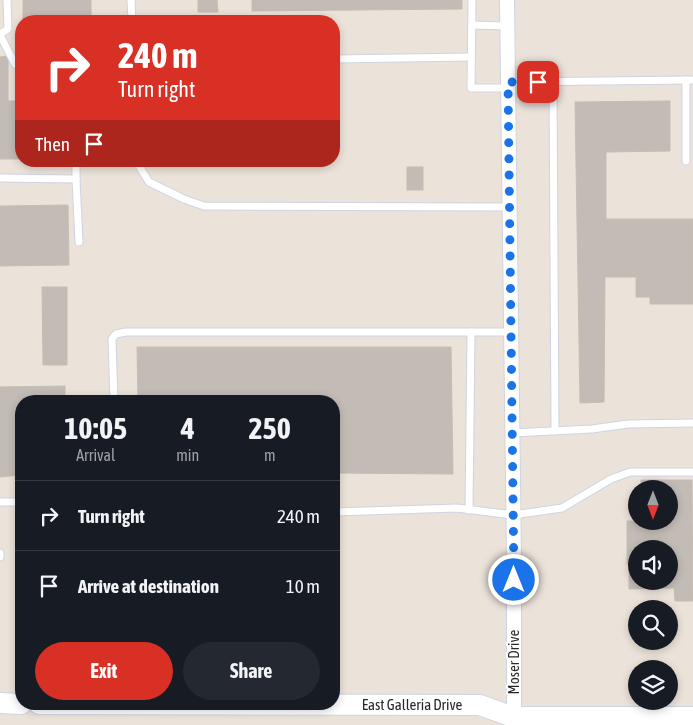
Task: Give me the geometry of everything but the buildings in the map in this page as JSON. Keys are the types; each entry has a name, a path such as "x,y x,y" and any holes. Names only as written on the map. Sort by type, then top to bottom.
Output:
{"main road":[{"path":"0,703 15,704"},
{"name":"East Galleria Drive","path":"340,705 480,705 508,722 630,721 693,717"}],"street":[{"name":"Moser Drive","path":"507,0 513,515 508,722"}],"lane":[{"path":"7,0 8,29 0,35 15,62"},
{"path":"132,0 132,15"},
{"path":"472,0 471,88 553,82 690,80 686,161"},
{"path":"472,25 507,26"},
{"path":"340,59 471,57"},
{"path":"553,82 555,431"},
{"path":"76,167 79,242"},
{"path":"140,167 149,182 184,199 204,206 510,207"},
{"path":"0,178 76,179"},
{"path":"114,395 112,340 116,334 126,332 511,332"},
{"path":"468,510 470,332"},
{"path":"512,433 592,429 628,424 693,423"},
{"path":"340,512 456,508 513,515 562,508 611,479 630,472 693,472"},
{"path":"0,502 15,502"}],"route":[{"path":"514,580 508,82 538,82"}]}
